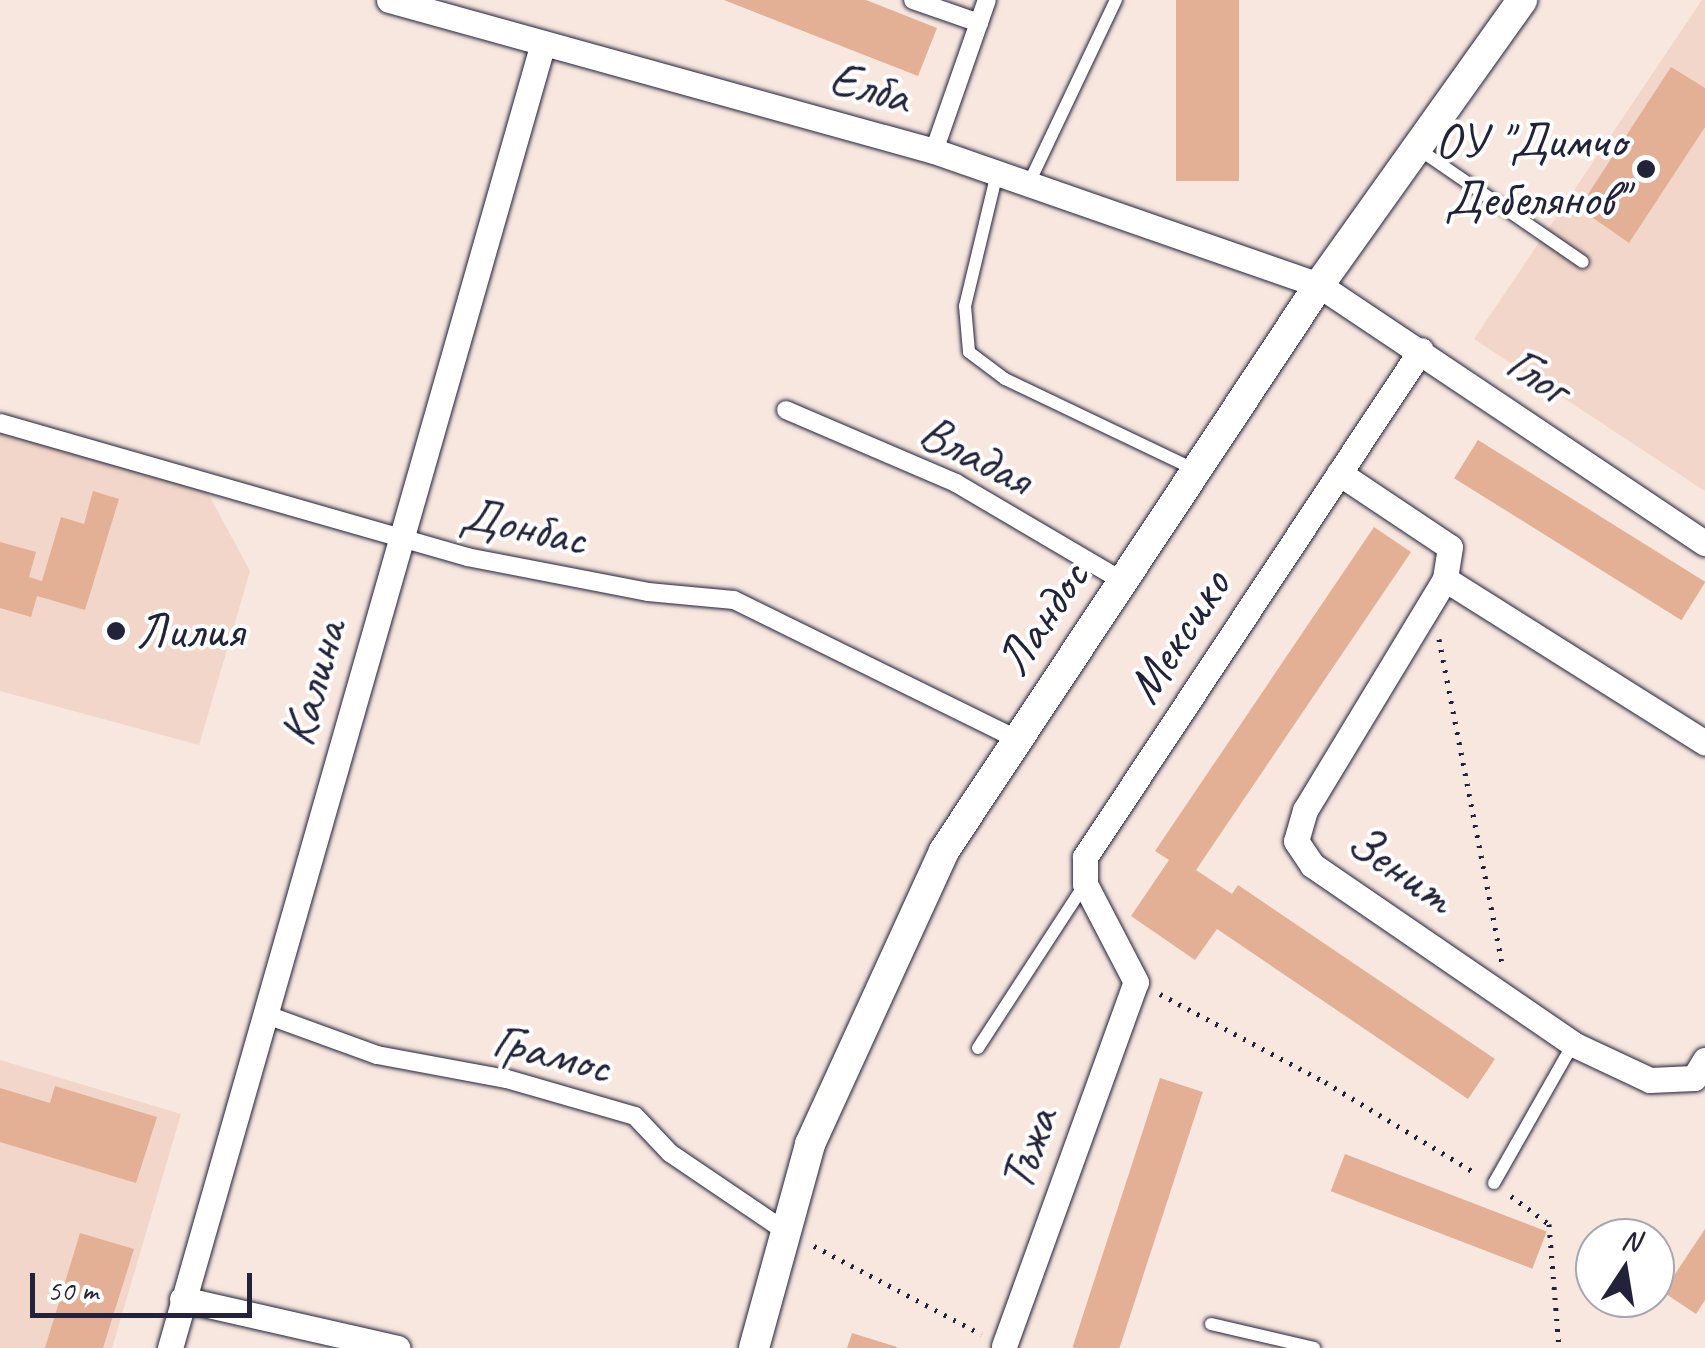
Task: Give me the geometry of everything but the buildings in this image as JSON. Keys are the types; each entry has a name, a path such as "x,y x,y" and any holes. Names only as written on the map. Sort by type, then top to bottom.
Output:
{"street":[{"name":"Елба","path":"389,0 934,151 1320,285"},
{"path":"914,0 979,23"},
{"path":"934,151 988,0"},
{"name":"Ландос","path":"754,1348 810,1144 944,851 1320,285 1522,0"},
{"name":"Калина","path":"170,1348 543,43"},
{"name":"Глог","path":"1320,285 1705,543"},
{"name":"Мексико","path":"1084,884 1086,857 1421,350"},
{"name":"Владая","path":"786,410 956,483 1124,582"},
{"name":"Донбас","path":"0,423 400,540 630,588 734,600 1017,738"},
{"path":"1340,473 1450,547 1445,579 1705,743"},
{"name":"Зенит","path":"1445,579 1305,810 1296,841 1312,865 1574,1044 1650,1080 1694,1078 1705,1060"},
{"path":"1084,884 1136,982"},
{"name":"Тъжа","path":"1004,1346 1136,982"},
{"name":"Грамос","path":"267,1015 377,1055 507,1079 636,1116 670,1153 784,1230"},
{"path":"182,1299 398,1348"}],"lane":[{"path":"1029,184 1116,0"},
{"path":"1417,148 1583,262"},
{"path":"998,173 965,306 969,352 1005,379 1197,470"},
{"path":"978,1048 1084,884"},
{"path":"1494,1183 1574,1044"},
{"path":"1211,1324 1314,1348"}],"path":[{"path":"1445,579 1440,640 1510,999"},
{"path":"1136,982 1325,1082 1437,1153 1494,1183 1549,1224 1560,1348"},
{"path":"784,1230 1004,1346"}],"shaded area":[{"name":"ОУ \"Димчо Дебелянов\"","path":"1705,0 1705,491 1474,339"},
{"name":"Лилия","path":"0,431 205,488 250,571 199,745 0,691"},
{"path":"0,1060 181,1114 112,1348 0,1348"}],"place":[{"name":"ОУ \"Димчо Дебелянов\"","path":"1646,169"},
{"name":"Лилия","path":"116,631"}]}
